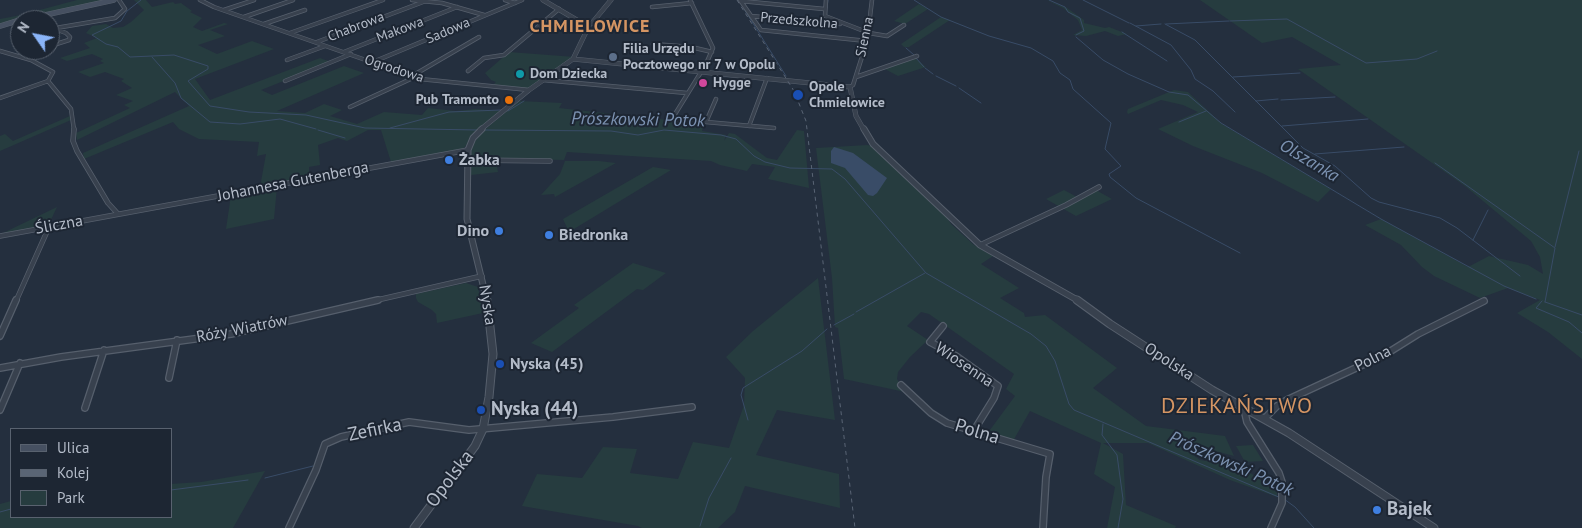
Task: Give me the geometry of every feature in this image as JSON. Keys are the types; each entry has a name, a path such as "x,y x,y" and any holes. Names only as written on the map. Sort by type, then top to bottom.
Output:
{"main road":[{"path":"60,12 114,0"}],"street":[{"path":"60,27 115,18 125,9 119,0"},
{"path":"202,1 210,0"},
{"path":"222,10 254,0"},
{"path":"242,17 293,0"},
{"path":"290,33 383,0"},
{"path":"412,0 438,2 485,15"},
{"path":"504,0 515,3"},
{"name":"Sadowa","path":"373,62 522,0"},
{"path":"543,0 587,26 592,24 611,0"},
{"path":"826,0 825,16 869,33 887,36 904,24"},
{"name":"Sienna","path":"850,87 856,77 867,41 872,0"},
{"name":"Ogrodowa","path":"202,1 222,10 414,77 444,82 529,90"},
{"path":"741,1 824,9"},
{"path":"741,1 761,30 867,41"},
{"name":"Chabrowa","path":"316,42 423,2"},
{"path":"652,7 691,2 712,44 712,52 672,119 774,128"},
{"name":"Makowa","path":"344,52 457,7"},
{"path":"468,71 484,58 504,55 558,9"},
{"path":"264,24 305,10"},
{"name":"Przedszkolna","path":"751,16 846,25"},
{"name":"Nyska","path":"483,429 493,370 493,354 488,305 467,219 468,150 473,138 481,130 529,90 573,59 587,30 587,26"},
{"path":"60,30 69,35 69,39 60,42"},
{"path":"350,107 414,77 479,37"},
{"path":"653,44 691,47 712,52"},
{"path":"287,60 326,46"},
{"path":"285,81 351,54"},
{"path":"856,77 917,56"},
{"path":"573,59 850,87"},
{"path":"0,98 48,81 53,75 52,72 26,60"},
{"path":"749,126 767,78"},
{"path":"543,80 687,93"},
{"path":"48,81 71,109 74,123 73,141 108,203 118,214"},
{"name":"Opolska","path":"850,87 856,116 864,133 882,153 980,245 1069,294 1110,324 1244,409 1264,419 1434,528"},
{"path":"706,122 716,99"},
{"name":"Johannesa Gutenberga","path":"118,214 468,150"},
{"path":"467,160 550,161"},
{"path":"980,245 1066,205 1099,187"},
{"name":"Śliczna","path":"0,236 118,214"},
{"path":"0,336 48,227"},
{"name":"Róży Wiatrów","path":"0,368 104,350 232,334 482,276"},
{"name":"Polna","path":"1264,419 1277,406 1287,400 1379,357 1441,321 1484,301"},
{"name":"Wiosenna","path":"943,326 930,342 943,348 998,386 994,398 973,432"},
{"path":"169,378 177,340"},
{"path":"85,408 104,350"},
{"path":"0,410 20,364"},
{"name":"Polna","path":"901,385 940,419 973,432 1050,454 1046,476 1043,528"},
{"path":"483,429 613,417 692,407"},
{"path":"1244,409 1247,422 1279,473 1282,482 1282,503 1271,528"},
{"name":"Zefirka","path":"289,528 326,444 341,437 409,422 469,430 483,429"},
{"name":"Opolska","path":"414,528 475,446 483,429"}],"green space":[{"path":"77,0 110,0 60,11 40,10"},
{"path":"134,0 146,0 152,7 173,2 175,4 181,3 192,11 190,12 202,18 193,27 202,31 224,23 228,24 210,30 225,36 198,45 217,54 252,41 274,49 195,79 210,100 320,58 331,62 261,90 272,95 344,66 364,73 277,111 305,113 324,104 342,110 330,116 357,124 384,112 422,115 428,108 456,111 476,109 504,111 483,127 463,149 391,162 381,130 368,130 347,141 338,138 318,145 320,165 309,167 309,178 260,187 266,154 257,156 259,142 199,139 179,129 173,122 84,159 83,153 189,106 175,92 77,140 76,133 130,108 124,105 133,101 116,95 132,88 121,81 124,79 105,72 90,77 78,72 104,63 100,61 103,59 92,54 67,61 60,58 90,48 84,43 97,38 86,33 92,26 106,24 113,28 123,27 144,10"},
{"path":"1046,0 1067,8 1084,20 1084,23 1105,28 1109,27 1127,34 1118,36 1105,31 1086,36 1073,35 1082,30 1078,20 1063,8"},
{"path":"1200,0 1582,0 1582,359 1548,332 1517,313 1540,300 1508,288 1480,298 1434,276 1422,267 1401,245 1365,225 1381,219 1468,267 1489,256 1528,265 1543,274 1540,257 1531,241 1465,186 1298,69 1341,65 1292,37 1262,43"},
{"path":"919,4 928,9 905,24 894,21"},
{"path":"10,17 10,23 0,25 0,19"},
{"path":"941,17 950,20 909,47 904,47 901,44"},
{"path":"509,52 575,57 529,90 491,87 496,82 491,80 485,73"},
{"path":"914,57 926,67 898,76 883,68"},
{"path":"1174,90 1188,92 1222,124 1331,189 1318,202 1262,173 1193,146 1158,129 1198,112 1183,105 1161,100 1128,114 1127,112 1128,109"},
{"path":"519,101 562,103 559,108 704,124 702,131 726,135 724,141 729,133 735,134 767,158 777,160 797,130 804,131 809,188 768,179 775,167 752,164 747,171 711,161 567,152 564,160 469,158 473,144 482,132"},
{"path":"70,116 71,120 0,151 0,136 5,134 13,141"},
{"path":"872,146 944,213 951,224 974,245 993,256 981,264 1019,288 1000,298 1024,313 1025,317 1045,315 1117,368 1093,388 1146,426 1225,436 1234,456 1193,445 1178,445 1200,460 1240,466 1277,491 1277,497 1230,480 1148,443 1103,443 1123,454 1126,505 1176,526 1175,528 1107,528 1115,487 1094,474 1101,443 1030,411 1013,441 987,434 1015,396 1006,389 1014,374 929,314 921,312 907,326 928,340 910,357 898,372 897,379 905,392 844,379 838,328 835,327 832,278 816,148"},
{"path":"471,161 496,161 498,172 471,175"},
{"path":"565,161 616,163 555,197 554,194 541,195 560,174"},
{"path":"653,167 671,170 569,232 563,219"},
{"path":"277,187 274,219 226,229 231,195"},
{"path":"1094,189 1112,199 1076,216 1046,199 1064,190 1077,197"},
{"path":"57,207 48,226 1,234"},
{"path":"633,263 666,273 643,290 637,289 552,352 531,343 579,308 574,305"},
{"path":"818,278 835,420 777,410 756,455 839,474 840,508 745,486 735,512 718,528 642,528 522,506 537,474 582,478 603,447 637,449 630,473 678,479 693,442 729,448 744,405 745,378 726,357 753,331"},
{"path":"466,283 478,287 483,313 437,323 436,314 418,302 416,298 416,294"},
{"path":"1253,445 1263,461 1245,462 1236,446"},
{"path":"265,471 233,528 0,528 0,504 10,501 10,518 172,518 172,484 201,482"}],"water":[{"path":"834,147 853,153 887,178 877,193 873,196 868,195 845,168 831,163 831,151"}],"waterway":[{"name":"Prószkowski Potok","path":"141,0 127,11 121,21 92,35 106,44 118,47 130,57 174,55 208,66 208,69 188,81 210,106 249,112 306,115 365,128 477,130"},
{"path":"827,8 828,0"},
{"path":"914,0 941,17 989,36 1031,48 1053,61 1060,73 1070,80 1073,89 1111,123 1105,149 1121,166 1109,174 1110,177 1136,198 1240,253"},
{"name":"Olszanka","path":"1049,0 1065,7 1068,12 1080,18 1084,31 1076,35"},
{"path":"1083,0 1129,23"},
{"path":"744,9 786,76"},
{"path":"1230,21 1287,19 1366,63 1417,59 1437,51"},
{"path":"1166,24 1229,21"},
{"path":"1130,23 1171,45 1191,70 1195,79 1213,91 1235,112"},
{"path":"1136,26 1161,24"},
{"path":"1165,24 1195,40 1256,101"},
{"path":"1122,32 1167,61"},
{"name":"Olszanka","path":"1076,37 1103,60 1128,74 1169,92 1188,95 1221,123 1381,219 1504,286 1536,299"},
{"path":"906,48 914,55"},
{"path":"152,57 175,83 181,98 210,122 240,124 280,119 316,129"},
{"path":"916,58 924,67"},
{"path":"925,68 933,74"},
{"path":"1233,77 1300,73"},
{"path":"936,76 956,86"},
{"path":"959,88 981,103"},
{"path":"1281,100 1335,97"},
{"path":"1256,101 1278,99"},
{"path":"508,111 524,101"},
{"path":"1256,101 1303,148 1335,166 1371,198 1379,202 1440,218 1457,228 1520,276"},
{"path":"390,128 449,112 501,110"},
{"path":"1179,122 1206,111"},
{"path":"1282,126 1368,119"},
{"path":"318,130 345,138"},
{"name":"Prószkowski Potok","path":"484,130 611,131 638,135 664,130 721,135 736,139 754,156 765,162 790,168 832,169 845,179 926,273 1031,334 1046,346 1055,361 1069,404 1074,410 1281,498"},
{"path":"1315,154 1404,147"},
{"path":"1555,247 1579,151"},
{"path":"1435,163 1555,248 1545,302 1582,315"},
{"path":"1473,240 1488,210"},
{"path":"856,312 925,273"},
{"path":"1542,301 1536,308 1569,322 1582,333"},
{"path":"834,325 854,314"},
{"path":"748,420 741,395 743,388 802,351 827,329"},
{"path":"1103,424 1102,435 1117,455 1123,499 1118,528"},
{"path":"700,526 709,498 731,458"},
{"path":"265,478 313,466"},
{"path":"172,490 248,480"},
{"name":"Prószkowski Potok","path":"1284,499 1295,507 1314,528"},
{"path":"0,512 10,509"}],"railway":[{"path":"737,0 794,91 806,121 855,528"}],"place":[{"name":"Filia Urzędu Pocztowego nr 7 w Opolu","path":"613,57"},
{"name":"Dom Dziecka","path":"520,74"},
{"name":"Hygge","path":"703,83"},
{"name":"Opole Chmielowice","path":"798,95"},
{"name":"Pub Tramonto","path":"509,100"},
{"name":"Żabka","path":"449,160"},
{"name":"Dino","path":"499,231"},
{"name":"Biedronka","path":"549,235"},
{"name":"Nyska (45)","path":"500,364"},
{"name":"Nyska (44)","path":"481,410"},
{"name":"Bajek","path":"1377,510"}],"district":[{"name":"CHMIELOWICE","path":"590,27"},
{"name":"DZIEKAŃSTWO","path":"1237,407"}]}
